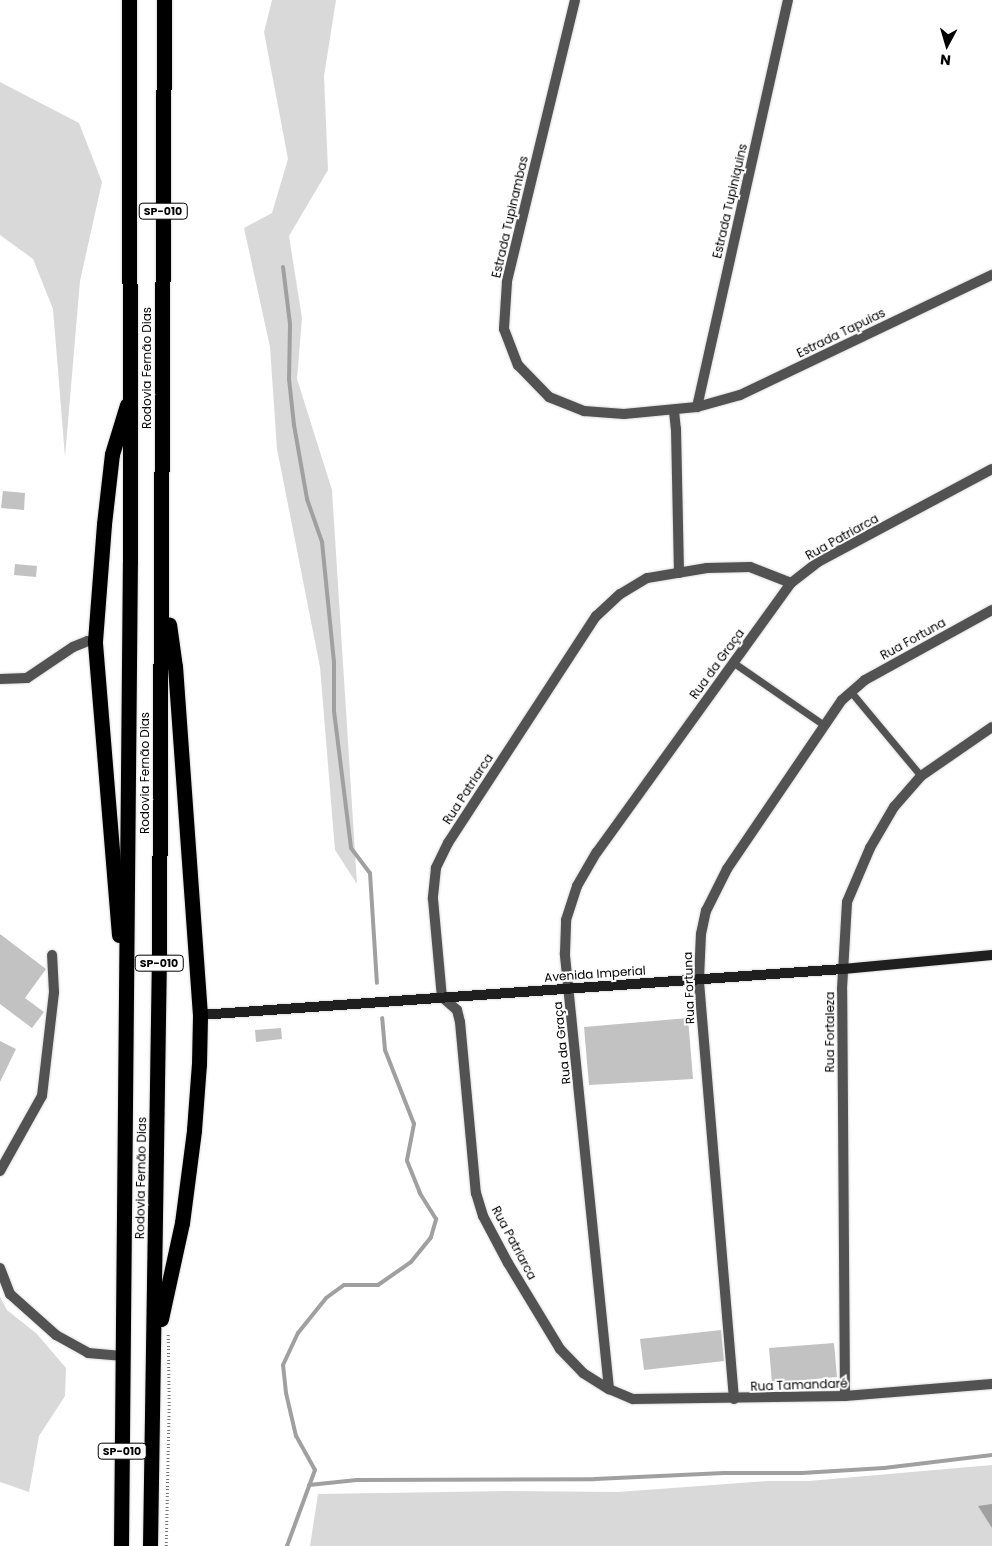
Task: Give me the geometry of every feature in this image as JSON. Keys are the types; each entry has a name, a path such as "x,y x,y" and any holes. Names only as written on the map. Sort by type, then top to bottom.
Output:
{"highway":[{"name":"Rodovia Fernão Dias","path":"121,1546 131,389 129,0"},
{"name":"Rodovia Fernão Dias","path":"150,1546 154,1353 164,0"},
{"path":"127,1017 110,841 95,641 104,524 112,454 131,389"},
{"path":"154,1353 182,1223 193,1140 200,1064 200,1014 175,667 161,574"}],"main road":[{"name":"Avenida Imperial","path":"200,1014 843,969 992,955"}],"street":[{"name":"Estrada Tupinambas","path":"575,0 506,282 504,328 518,365 549,397 584,411 624,414 674,411 697,407"},
{"name":"Estrada Tupiniquins","path":"697,407 788,0"},
{"name":"Estrada Tapuias","path":"697,407 740,395 992,275"},
{"path":"674,411 679,573"},
{"name":"Rua Patriarca","path":"609,1389 583,1373 560,1349 508,1262 484,1216 476,1193 472,1169 460,1022 457,1010 442,997 433,899 436,868 448,843 596,616 620,594 647,578 708,568 750,567 791,583 818,562 992,470"},
{"name":"Rua da Graça","path":"609,1389 565,953 566,920 577,886 597,852 791,583"},
{"name":"Rua Fortuna","path":"734,1399 699,978 701,934 706,911 727,869 842,700 865,680 992,610"},
{"path":"0,679 27,678 73,647 88,641 95,641"},
{"name":"Rua Fortaleza","path":"844,1396 843,969 847,902 870,848 894,807 921,776 992,727"},
{"path":"0,1171 42,1096 54,992 52,955"},
{"path":"0,1268 10,1294 56,1335 88,1353 124,1356"},
{"name":"Rua Tamandaré","path":"609,1389 633,1399 734,1399 844,1396 992,1384"}],"lane":[{"path":"734,663 824,725"},
{"path":"851,692 921,776"}],"path":[{"path":"166,1546 169,1396 168,1324"}],"shaded area":[{"path":"272,0 336,0 324,76 328,170 289,236 302,318 297,379 332,490 357,884 335,850 320,667 277,449 270,347 244,228 272,213 288,159 264,32"},
{"path":"0,82 79,123 102,182 80,281 65,457 53,309 33,259 0,235"},
{"path":"0,1297 7,1310 37,1334 66,1368 65,1396 39,1436 29,1492 0,1482"},
{"path":"992,1465 992,1546 310,1546 318,1494 508,1491 618,1492 768,1481 809,1481"},
{"path":"992,1504 992,1528 978,1506"}],"building":[{"path":"3,491 25,493 24,510 1,508"},
{"path":"15,564 37,566 36,577 14,575"},
{"path":"0,934 46,969 25,998 44,1012 32,1028 0,1004"},
{"path":"688,1018 693,1079 589,1085 584,1027"},
{"path":"281,1028 282,1039 256,1042 255,1030"},
{"path":"0,1041 16,1049 0,1082"},
{"path":"721,1330 724,1361 644,1370 640,1339"},
{"path":"834,1343 837,1377 772,1383 769,1348"}],"waterway":[{"path":"283,267 290,324 289,379 294,425 307,499 322,542 334,663 334,711 351,848 370,873 377,983"},
{"path":"287,1546 315,1470 296,1436 286,1393 283,1365 298,1333 326,1298 344,1285 378,1285 411,1262 431,1237 436,1219 420,1193 407,1160 414,1124 385,1050 382,1018"},
{"path":"309,1485 357,1480 595,1479 724,1473 802,1473 884,1468 992,1455"}]}
